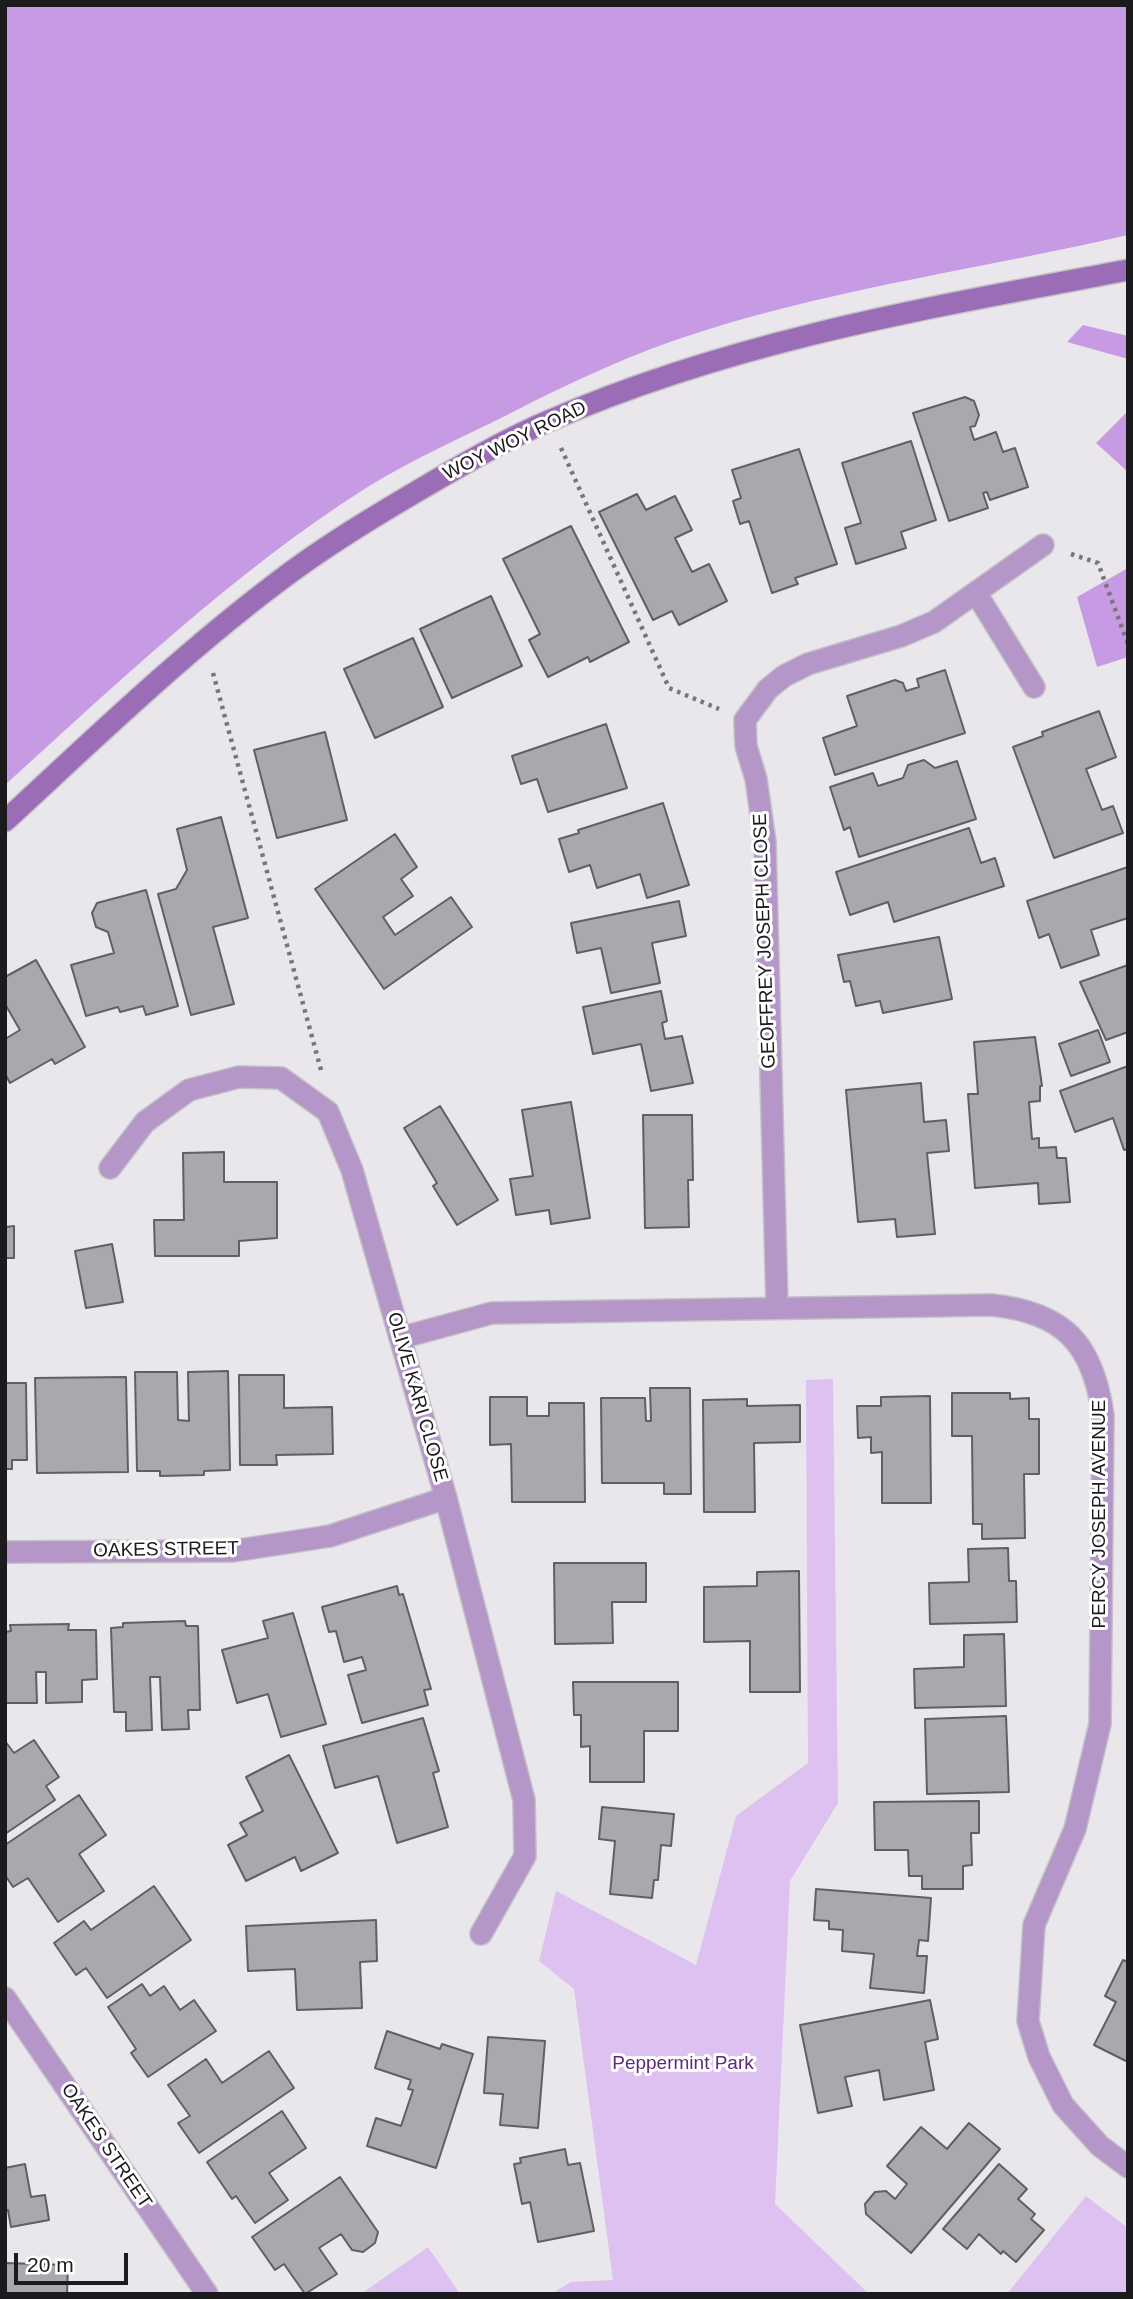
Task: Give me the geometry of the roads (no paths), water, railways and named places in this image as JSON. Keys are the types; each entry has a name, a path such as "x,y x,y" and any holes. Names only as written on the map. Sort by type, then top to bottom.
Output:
{"main road":[{"name":"WOY WOY ROAD","path":"5,821 204,641 278,582 379,514 467,462 548,421 700,364 805,335 1128,270"}],"street":[{"path":"1034,687 976,593 1043,545"},
{"name":"GEOFFREY JOSEPH CLOSE","path":"776,1307 765,842 756,779 746,746 745,720 768,689 784,676 808,664 901,636 934,622 976,593"},
{"name":"OLIVE KARI CLOSE","path":"110,1168 145,1122 189,1090 239,1077 281,1078 328,1112 352,1170 446,1498 524,1800 525,1856 481,1934"},
{"name":"PERCY JOSEPH AVENUE","path":"400,1338 492,1313 992,1305 1026,1308 1079,1343 1098,1380 1103,1415 1100,1724 1075,1829 1034,1925 1028,2021 1039,2057 1063,2105 1100,2146 1128,2167"},
{"name":"OAKES STREET","path":"5,1552 233,1551 330,1536 446,1498"},
{"name":"OAKES STREET","path":"5,1998 207,2294"}],"park label":[{"name":"Peppermint Park","path":"683,2064"}]}
